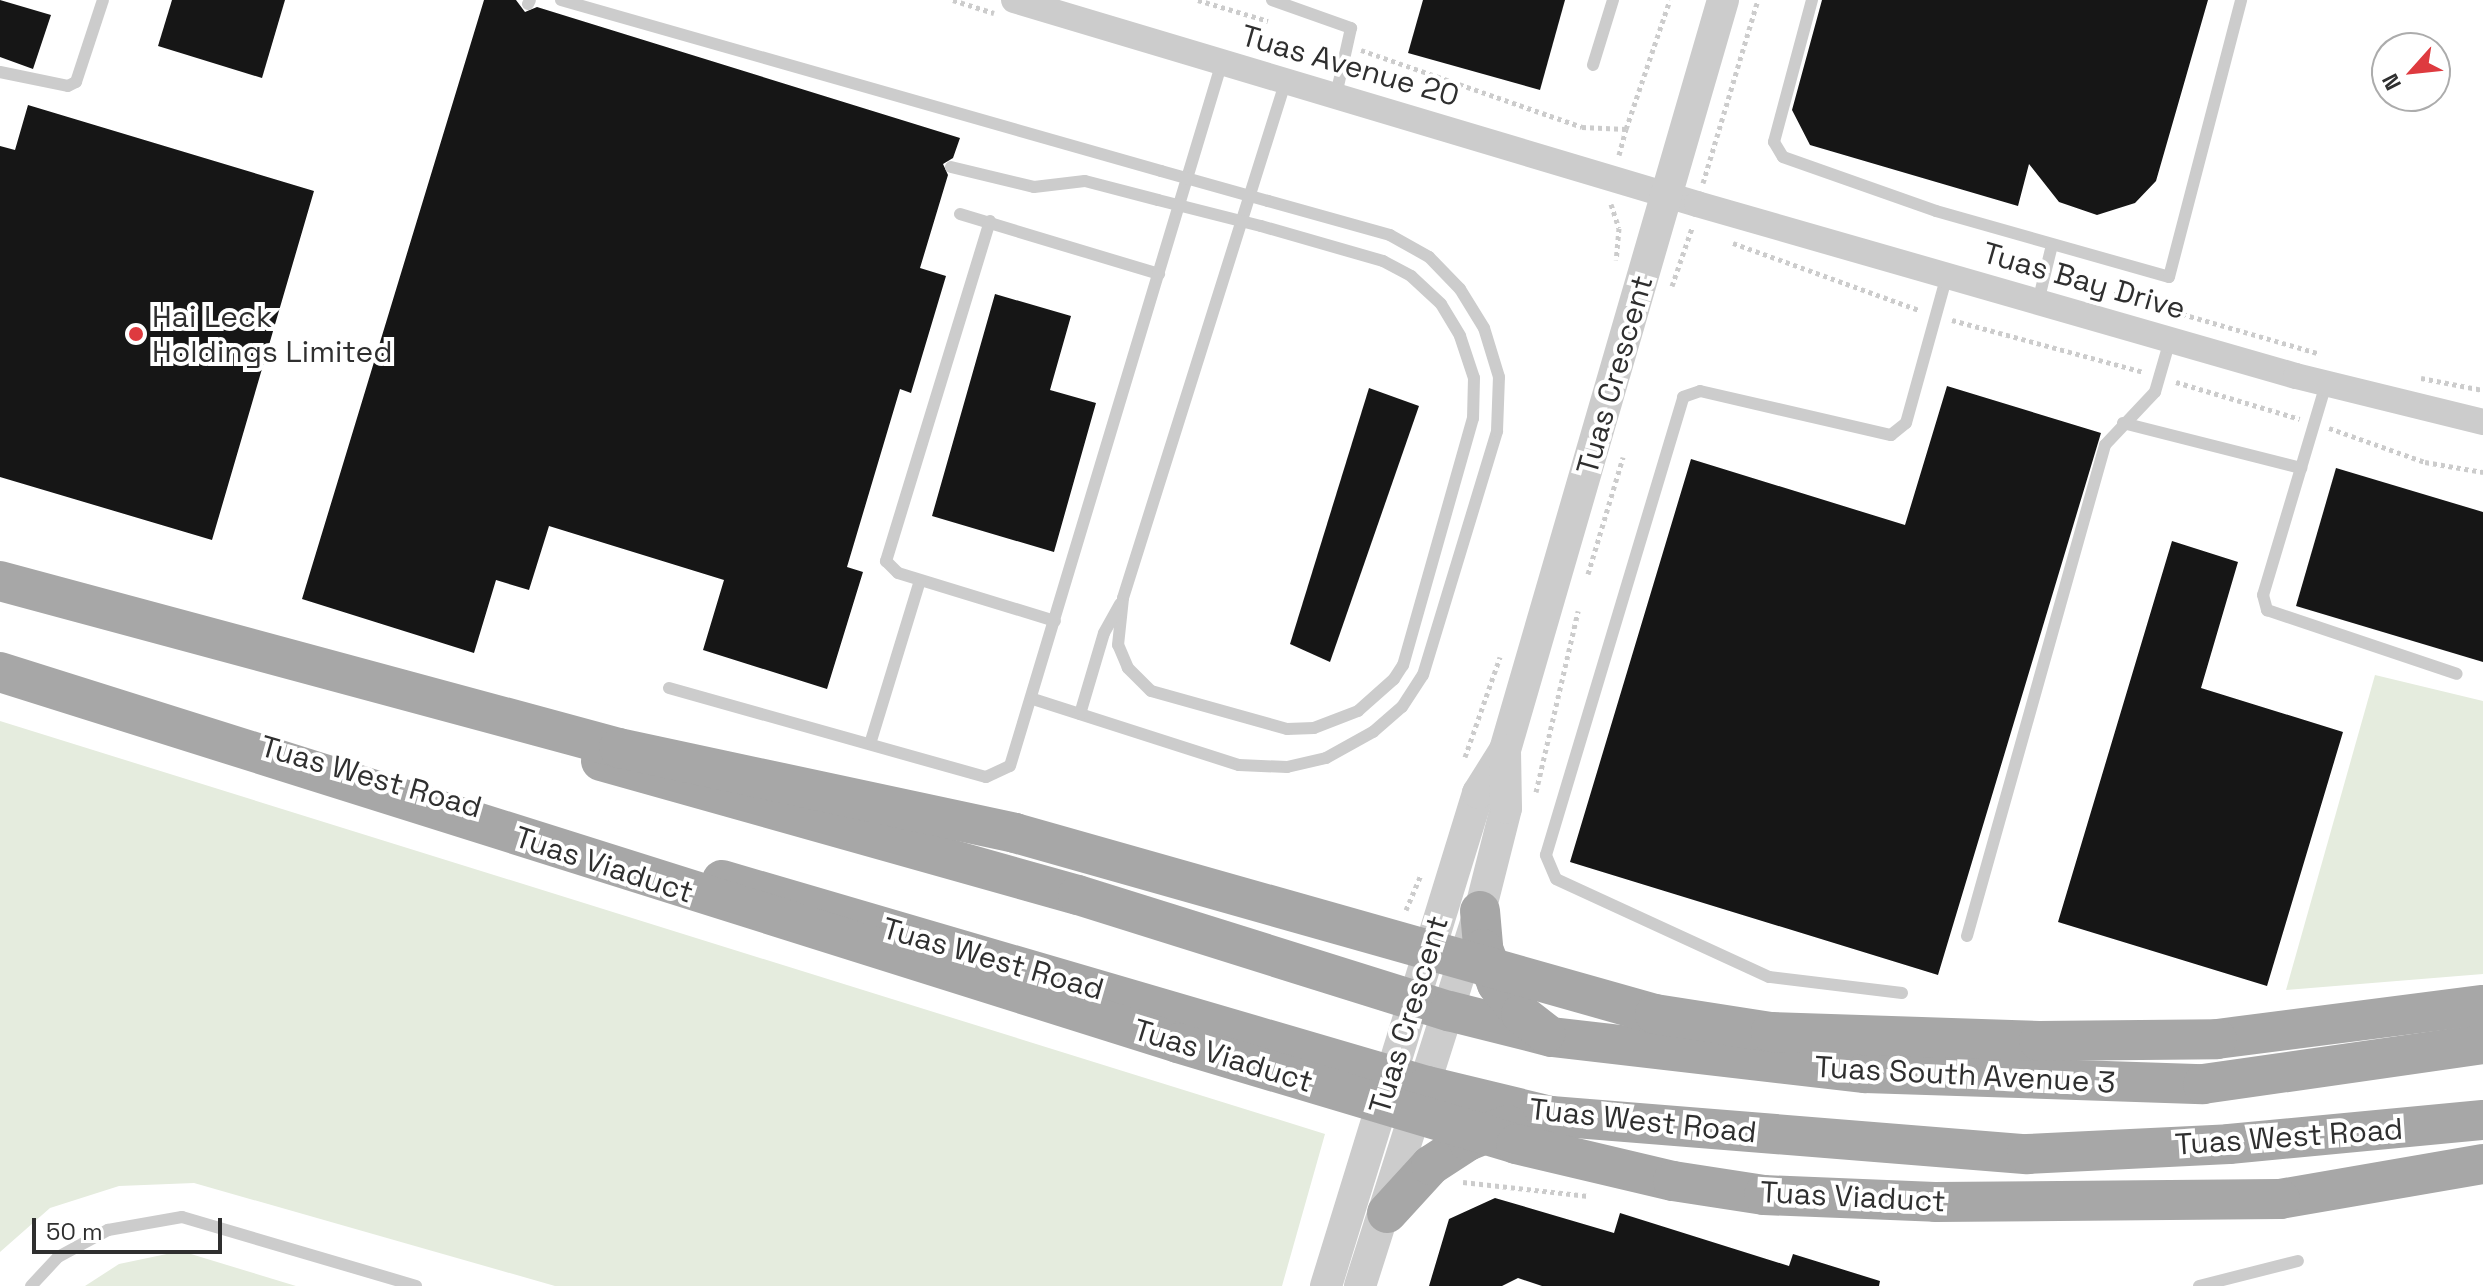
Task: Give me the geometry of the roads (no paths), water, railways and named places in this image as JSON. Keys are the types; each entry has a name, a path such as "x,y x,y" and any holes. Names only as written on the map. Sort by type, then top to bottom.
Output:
{"main road":[{"path":"0,581 619,748 1015,833 1655,1014 1771,1032 2039,1041 2188,1040 2483,1005"},
{"path":"0,593 1078,895 1432,1006"},
{"name":"Tuas West Road","path":"0,670 1409,1080 1551,1116 2027,1154 2229,1144 2483,1120"},
{"name":"Tuas Viaduct","path":"0,670 1178,1043 1516,1144 1673,1181 1764,1195 2117,1204 2280,1199 2483,1164"},
{"path":"1480,911 1483,949 1497,984 1521,1014 1552,1037"},
{"name":"Tuas South Avenue 3","path":"1432,1006 1552,1037 1865,1073 2203,1084 2483,1044"},
{"path":"1387,1213 1415,1180 1449,1152 1488,1132 1551,1116"}],"street":[{"name":"Tuas Avenue 20","path":"1014,0 1054,6 1686,209"},
{"name":"Tuas Crescent","path":"1326,1286 1409,1080 1432,1006 1478,793 1505,750 1686,209 1723,0"},
{"name":"Tuas Bay Drive","path":"1686,209 1947,275 2326,384 2483,422"},
{"name":"Tuas Crescent","path":"1432,1006 1480,911 1506,808 1505,750"},
{"name":"Tuas Crescent","path":"1360,1286 1387,1213 1409,1080"}],"lane":[{"path":"0,72 68,86 76,82 103,0"},
{"path":"561,0 1390,235 1429,257 1460,289 1484,328 1499,377 1497,431 1423,675 1402,707 1373,732 1326,758 1287,767 1239,765 1033,699"},
{"path":"1272,0 1351,28 1350,46 1336,95"},
{"path":"1593,65 1613,0"},
{"path":"1812,0 1774,142 1783,157 1819,174 2169,277 2241,0"},
{"path":"669,688 996,776 1010,766 1033,699 1222,62"},
{"path":"1080,714 1104,633 1123,598 1286,80"},
{"path":"951,167 1034,187 1085,181 1383,261 1411,276 1441,304 1460,336 1474,378 1473,418 1403,665 1394,679 1358,711 1314,728 1287,729 1151,691 1128,668 1118,645 1123,598"},
{"path":"960,214 1159,274"},
{"path":"990,221 886,561 898,573 1055,621"},
{"path":"2038,302 2052,245"},
{"path":"1902,993 1769,977 1556,879 1546,855 1683,397 1700,391 1891,435 1906,423 1947,275"},
{"path":"1967,936 2105,445 2155,392 2170,339"},
{"path":"2326,384 2263,595 2267,610 2457,674"},
{"path":"2123,423 2301,468"},
{"path":"870,744 920,580"},
{"path":"31,1286 58,1257 108,1230 182,1217 416,1286"},
{"path":"2199,1286 2298,1261"}],"place":[{"name":"Hai Leck Holdings Limited","path":"136,334"}]}
